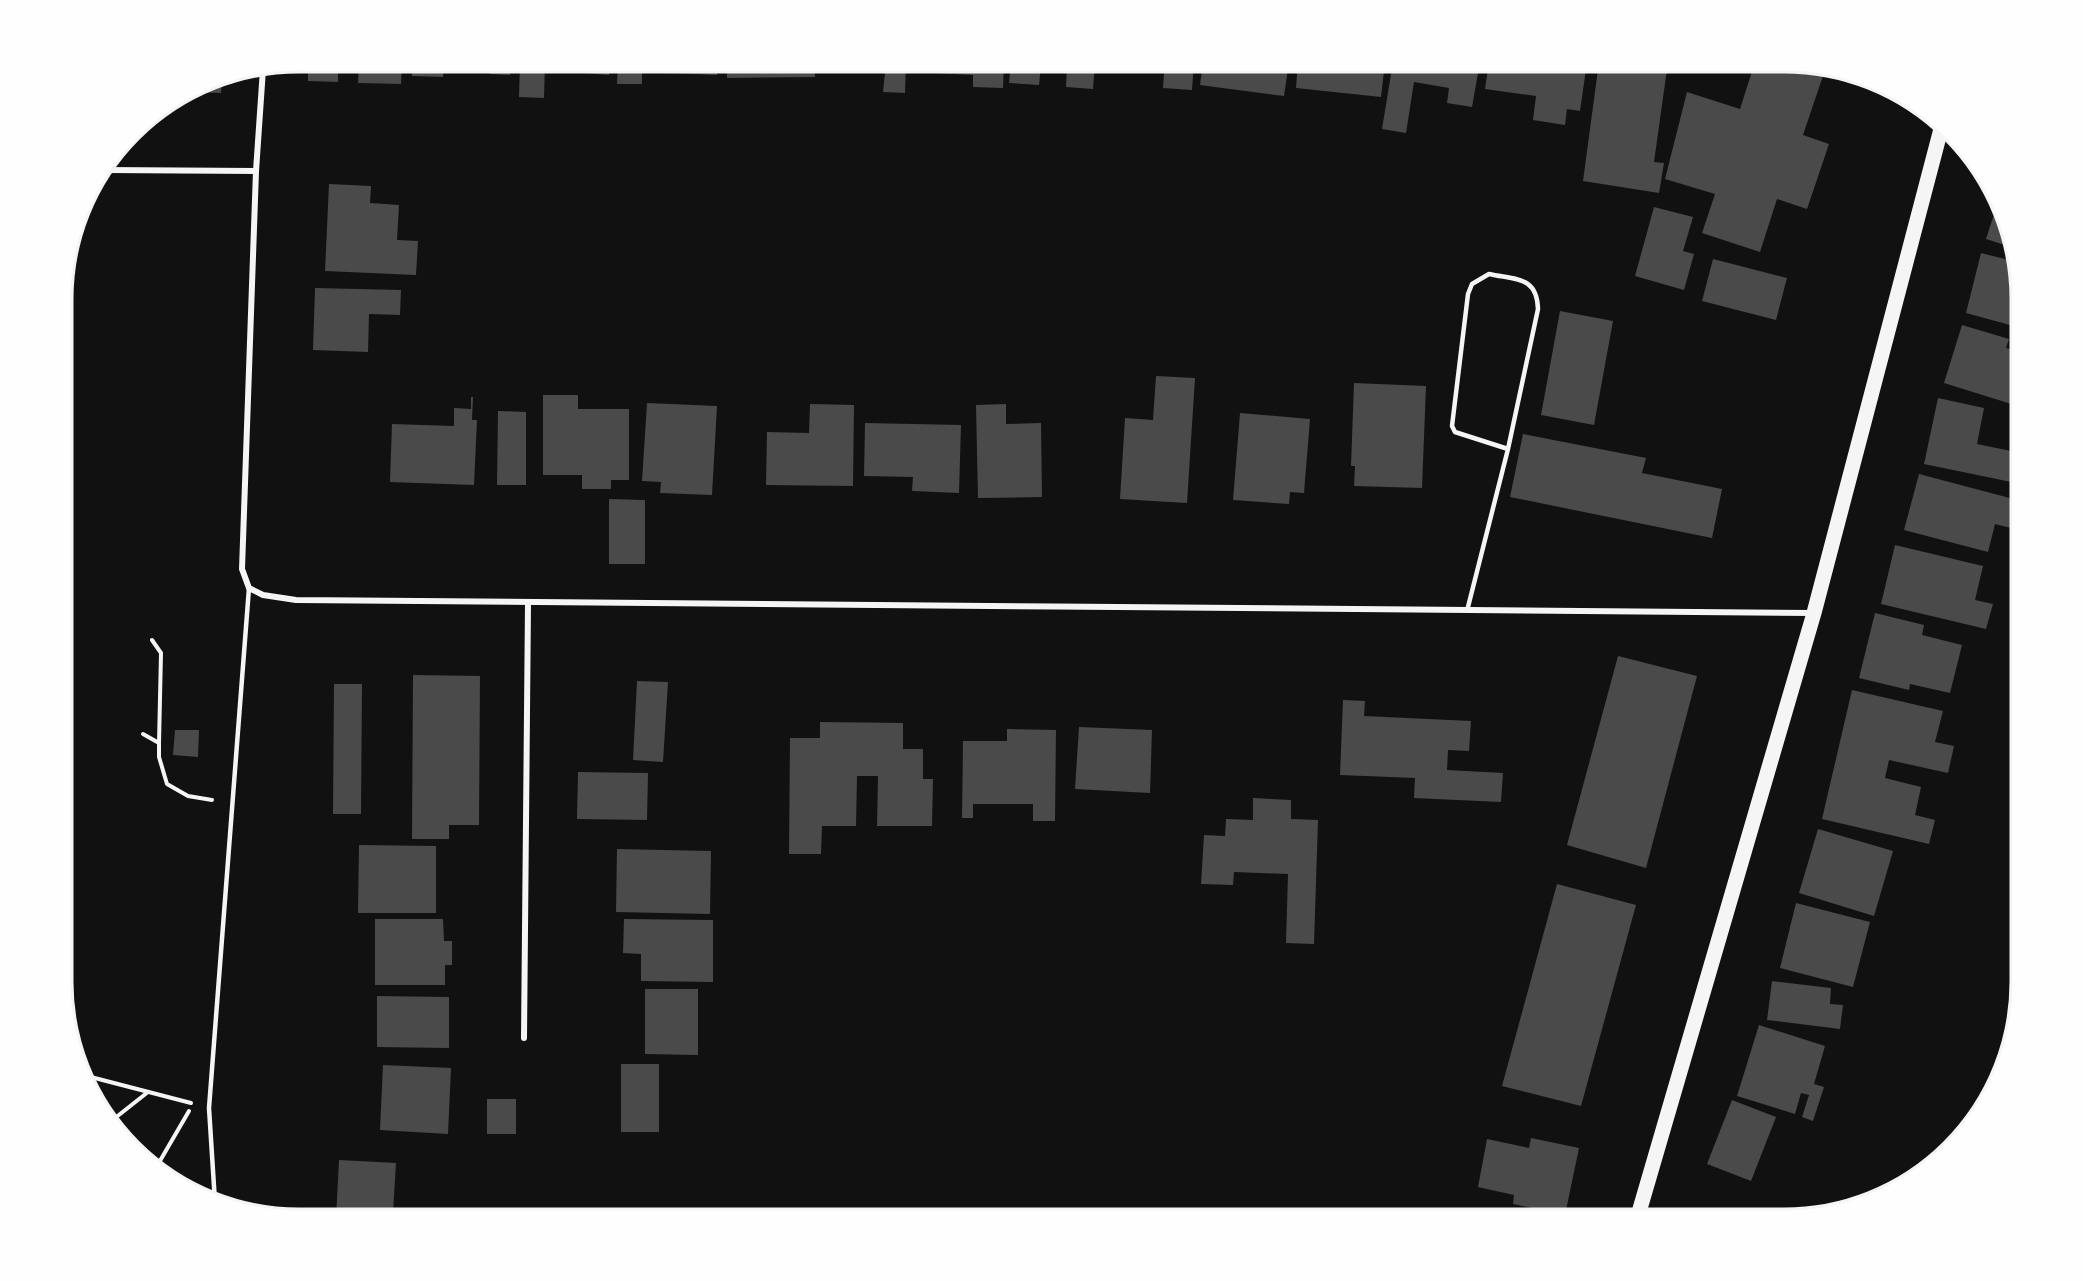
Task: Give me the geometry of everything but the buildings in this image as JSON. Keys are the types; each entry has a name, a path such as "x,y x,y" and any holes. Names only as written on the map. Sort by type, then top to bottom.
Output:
{"main road":[{"path":"1641,1209 1815,613 1940,134"}],"street":[{"path":"263,75 256,171 242,569 249,588 263,595 297,600 528,604 1468,608 1815,613"},
{"path":"112,170 256,171"},
{"path":"524,1038 528,604"}],"lane":[{"path":"1468,608 1508,449 1536,325 1538,294 1532,286 1520,280 1489,274 1472,284 1468,294 1452,426 1455,432 1462,435 1508,449"},
{"path":"214,1193 209,1108 249,588"}],"path":[{"path":"152,640 161,653 159,758 167,784 188,796 216,800"},
{"path":"144,734 159,743"},
{"path":"93,1078 193,1104 160,1162"},
{"path":"117,1117 149,1092"}]}
